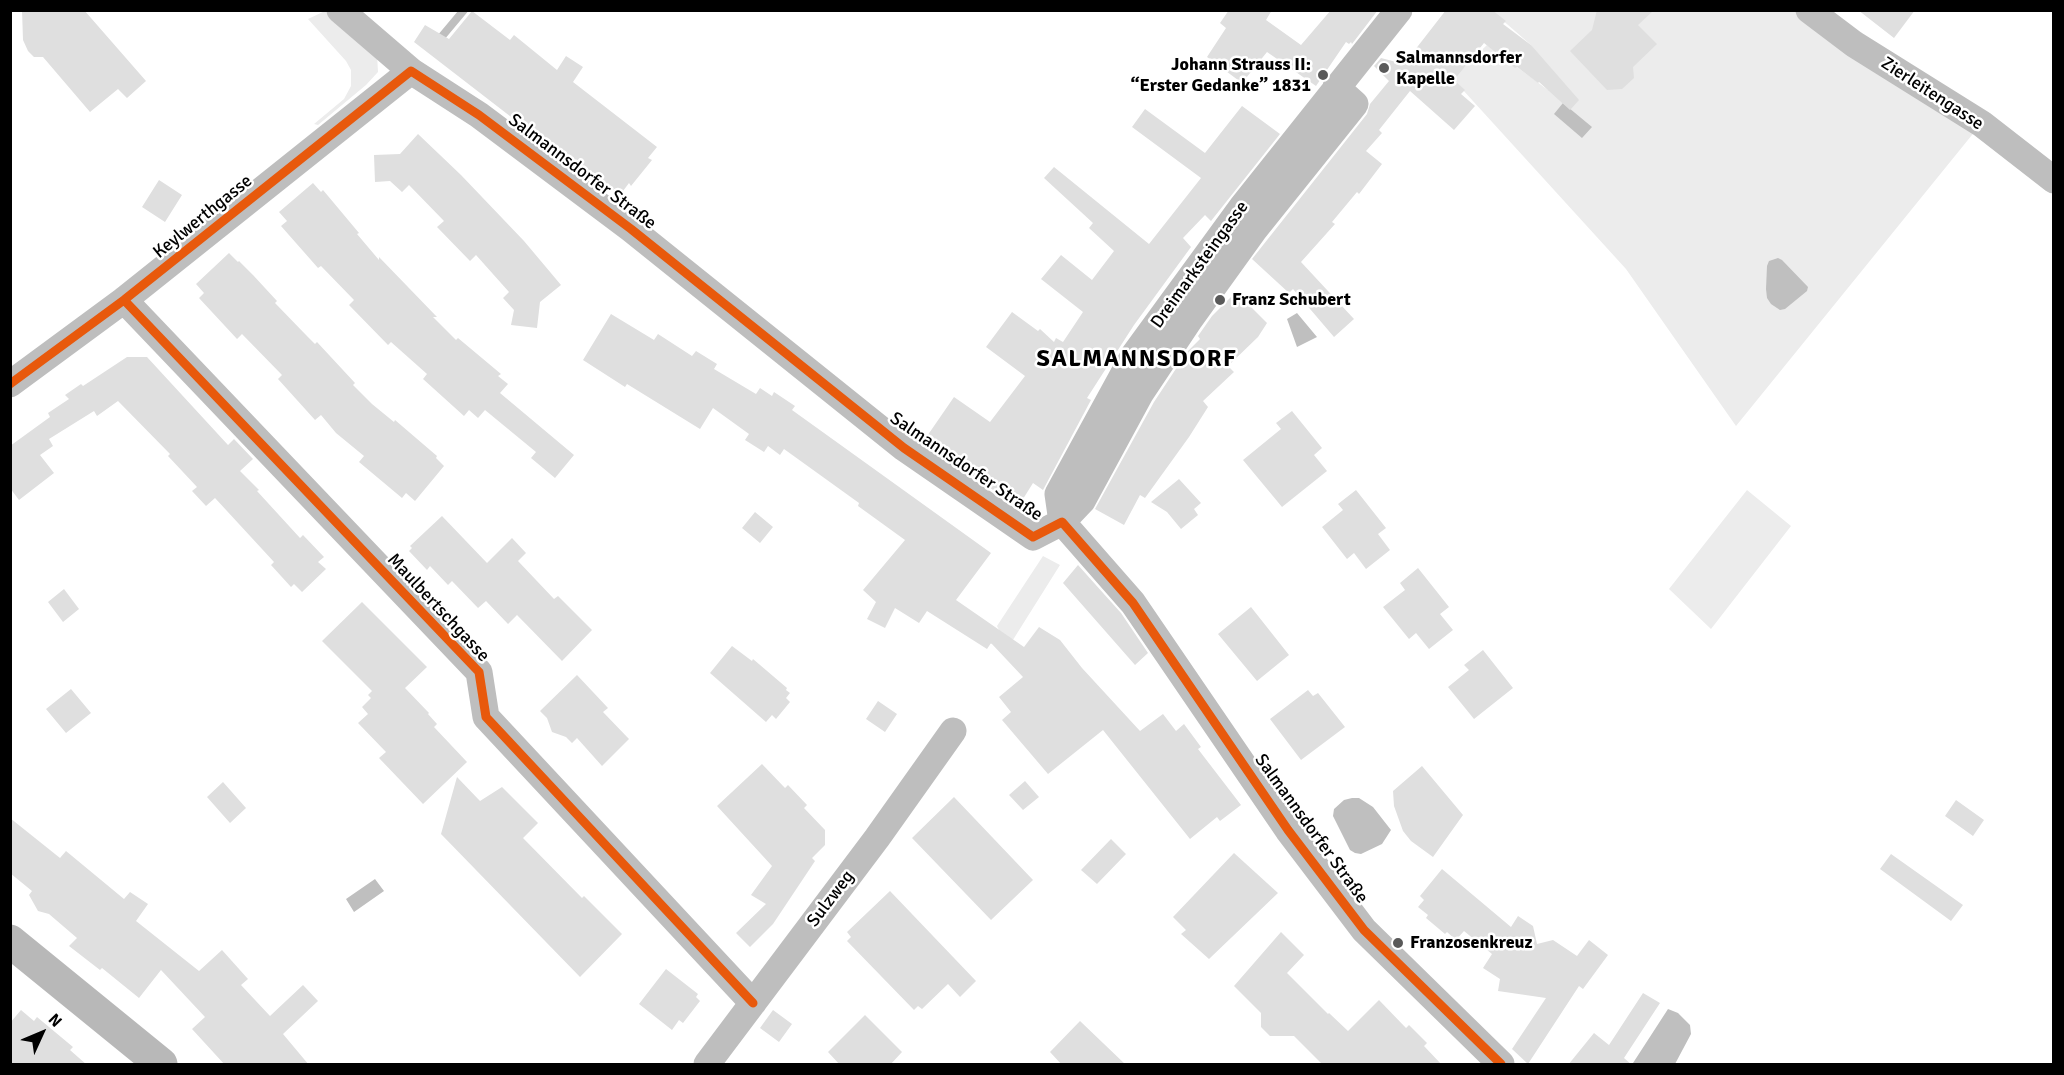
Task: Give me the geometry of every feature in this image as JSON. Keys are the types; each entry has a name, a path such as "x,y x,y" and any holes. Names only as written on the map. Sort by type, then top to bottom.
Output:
{"main road":[{"path":"10,941 161,1065"}],"street":[{"name":"Salmannsdorfer Straße","path":"340,10 411,71 479,115 621,222 904,448 1033,537 1062,522 1133,603 1288,830 1364,930 1501,1065"},
{"name":"Dreimarksteingasse","path":"1062,522 1082,501 1195,292 1254,230 1355,104 1336,87 1399,10"},
{"name":"Zierleitengasse","path":"1809,10 1854,44 1982,124 2054,180"},
{"name":"Keylwerthgasse","path":"10,384 124,300 411,71"},
{"name":"Maulbertschgasse","path":"124,300 479,672 486,717 753,1003"},
{"name":"Sulzweg","path":"707,1065 877,838 953,731"}],"shaded area":[{"path":"328,11 377,54 378,72 318,125 314,124 344,99 351,86 351,70 346,61 308,19"},
{"path":"1492,11 1799,11 1976,130 1736,426 1626,269 1452,78 1487,45 1548,90 1531,45"},
{"path":"1563,103 1592,127 1582,138 1554,114"},
{"path":"1778,258 1808,287 1807,291 1785,309 1780,310 1767,298 1766,289 1767,266 1769,261"},
{"path":"1297,313 1317,337 1297,347 1287,319"},
{"path":"1747,490 1791,526 1711,629 1669,589"},
{"path":"1043,556 1060,565 1011,643 990,644 999,630 997,626"},
{"path":"1359,798 1373,807 1391,830 1382,844 1361,854 1350,850 1333,816 1334,809 1344,800"},
{"path":"375,879 384,891 354,912 346,899"},
{"path":"1668,1009 1678,1013 1690,1025 1691,1034 1675,1064 1633,1063"}],"building":[{"path":"22,10 84,10 146,81 127,98 118,89 90,112 43,57 34,57 28,51 23,40"},
{"path":"1229,10 1272,10 1266,20 1301,45 1331,10 1378,10 1352,44 1346,42 1316,86 1267,52 1242,83 1207,57 1226,28 1220,23"},
{"path":"1446,10 1492,10 1506,21 1503,24 1531,45 1579,100 1570,110 1539,82 1517,67 1515,68 1484,43 1454,80 1465,90 1461,94 1475,106 1454,130 1410,91 1379,130 1382,133 1366,151 1382,164 1359,194 1357,192 1332,222 1335,224 1301,262 1354,319 1334,337 1293,289 1289,293 1252,259 1367,114 1370,104 1389,81 1374,66 1381,58 1404,64"},
{"path":"1597,10 1654,10 1638,25 1657,44 1633,67 1634,78 1622,89 1607,90 1570,51 1592,30"},
{"path":"1858,10 1915,10 1894,38"},
{"path":"472,11 510,40 514,35 557,70 566,56 583,67 573,82 657,147 648,158 652,160 631,186 629,183 620,195 553,144 550,147 414,42 425,25 449,39"},
{"path":"1242,106 1280,134 1211,221 1205,215 1183,238 1191,247 1134,325 1087,398 1091,400 1043,490 1033,483 1018,507 923,442 954,397 990,422 1025,376 986,347 1012,312 1038,331 1040,329 1054,342 1056,338 1063,342 1083,312 1041,279 1061,255 1092,280 1114,251 1089,228 1093,223 1044,178 1054,167 1149,244 1201,178 1132,127 1145,109 1205,153"},
{"path":"418,134 524,241 561,285 540,302 537,328 511,325 514,310 503,298 509,292 476,255 470,261 437,227 444,221 409,185 402,192 390,181 375,182 374,155 400,154"},
{"path":"159,180 182,195 165,222 142,207"},
{"path":"313,183 321,192 323,190 379,260 379,257 437,317 433,317 456,340 458,338 501,374 498,376 508,384 500,393 574,455 555,478 531,458 536,452 485,410 478,418 469,410 464,416 423,379 427,374 391,342 388,345 349,305 354,300 321,266 318,268 281,226 287,221 279,212"},
{"path":"229,253 253,275 277,301 275,303 306,335 315,344 317,342 372,404 394,422 395,420 437,456 436,458 444,466 415,501 406,493 402,498 359,462 364,456 336,433 321,415 315,420 278,379 282,375 242,334 237,339 199,298 204,293 196,284"},
{"path":"1236,292 1267,323 1258,337 1228,366 1234,372 1203,401 1208,407 1189,437 1145,498 1140,495 1124,525 1095,509 1154,402 1187,352 1200,339 1198,336 1212,316"},
{"path":"611,314 654,340 658,334 692,356 696,351 717,364 714,369 756,394 760,388 772,396 774,392 795,406 792,410 991,553 956,600 1024,647 1039,627 1060,640 1082,668 1140,731 1163,714 1176,731 1184,724 1201,747 1198,749 1241,805 1220,821 1217,817 1190,839 1103,730 1048,774 1002,720 1011,712 999,697 1023,677 991,643 987,649 927,611 919,623 895,608 885,628 867,619 876,602 863,590 905,540 858,506 859,503 784,449 780,455 768,446 764,452 745,440 749,434 713,408 700,429 627,384 625,387 583,360"},
{"path":"127,357 147,357 228,445 234,439 253,459 240,471 300,538 303,535 324,557 318,562 326,569 302,592 294,584 291,587 271,565 274,562 215,498 206,506 192,491 197,487 168,456 170,454 118,401 97,416 94,411 49,439 53,446 40,455 54,473 19,500 10,488 10,446 50,417 48,413 69,399 65,395"},
{"path":"1292,411 1322,448 1314,455 1327,471 1282,507 1243,460 1281,429 1276,423"},
{"path":"1179,479 1201,503 1194,509 1198,515 1181,529 1167,512 1151,502"},
{"path":"1356,490 1386,528 1378,534 1390,550 1366,569 1354,553 1347,559 1322,527 1343,510 1338,504"},
{"path":"755,512 773,527 760,543 742,528"},
{"path":"442,516 487,563 512,538 526,553 518,561 554,599 558,596 592,630 562,661 517,615 508,624 486,601 478,608 452,581 448,585 430,566 427,570 409,551 412,548 410,546"},
{"path":"1078,565 1121,613 1148,653 1135,665 1063,583"},
{"path":"1418,568 1449,607 1440,614 1453,630 1429,649 1416,633 1409,639 1383,607 1405,590 1400,583"},
{"path":"64,589 79,609 63,622 48,602"},
{"path":"362,602 427,667 405,688 429,713 437,724 434,727 467,762 423,804 379,758 386,752 358,723 368,714 362,707 371,698 368,695 372,691 322,641"},
{"path":"1251,607 1289,655 1257,681 1218,634"},
{"path":"732,646 752,661 753,659 787,688 786,690 790,693 786,698 790,702 776,719 772,715 766,722 710,673"},
{"path":"1483,650 1513,688 1474,719 1448,687 1469,670 1464,665"},
{"path":"577,675 608,708 603,712 629,739 602,766 577,738 572,743 566,737 552,732 547,718 540,711"},
{"path":"71,689 91,713 66,733 46,709"},
{"path":"1308,690 1313,696 1318,693 1345,727 1301,760 1270,719"},
{"path":"878,701 897,714 885,732 866,719"},
{"path":"762,764 785,788 788,785 807,805 804,808 825,830 825,845 812,858 815,861 773,924 750,947 736,933 766,904 751,895 772,866 717,806"},
{"path":"1422,766 1463,815 1433,857 1411,841 1403,831 1394,806 1393,791"},
{"path":"457,777 480,801 502,787 538,823 523,838 582,898 584,896 622,934 580,977 441,834"},
{"path":"1025,781 1039,797 1023,810 1009,795"},
{"path":"223,782 246,808 230,823 207,797"},
{"path":"954,797 1033,880 991,920 912,838"},
{"path":"1956,800 1984,820 1973,836 1945,816"},
{"path":"10,818 60,858 66,851 124,899 130,892 148,904 136,921 199,971 222,950 248,979 241,985 270,1016 303,985 318,1001 283,1034 309,1065 225,1065 192,1029 205,1017 161,970 139,998 102,968 100,970 69,946 77,938 49,914 38,911 29,895 32,891 10,873"},
{"path":"1111,839 1126,854 1097,884 1081,870"},
{"path":"1234,853 1278,893 1209,959 1181,934 1186,930 1173,917"},
{"path":"1891,854 1963,905 1951,921 1880,869"},
{"path":"1442,869 1511,927 1518,916 1533,926 1537,944 1553,940 1577,956 1589,940 1608,955 1583,989 1579,986 1528,1064 1512,1049 1546,998 1498,991 1500,979 1483,968 1492,954 1464,931 1456,940 1426,918 1428,915 1418,907 1424,900 1420,896"},
{"path":"890,891 976,981 960,997 948,984 922,1009 918,1006 914,1010 847,941 851,937 847,932"},
{"path":"1281,932 1304,955 1287,973 1348,1031 1379,1000 1406,1028 1409,1025 1427,1043 1424,1046 1442,1065 1323,1065 1294,1036 1270,1036 1261,1027 1261,1013 1234,986"},
{"path":"666,969 698,994 696,997 700,1001 683,1023 679,1020 672,1030 639,1004"},
{"path":"1643,993 1660,1003 1624,1058 1632,1065 1568,1065 1594,1033 1609,1045"},
{"path":"21,1010 34,1021 37,1017 73,1047 70,1050 87,1065 10,1065 10,1023"},
{"path":"773,1010 792,1024 779,1042 760,1028"},
{"path":"865,1015 902,1052 890,1065 840,1065 828,1052"},
{"path":"1080,1021 1126,1065 1062,1065 1050,1052"}],"waterway":[{"path":"438,41 464,10"}],"cycle path":[{"path":"10,384 124,300 411,71 479,115 631,229 904,448 1033,537 1062,522 1133,603 1288,830 1364,930 1501,1064"},
{"path":"124,300 479,672 486,717 753,1003"}],"place":[{"name":"Salmannsdorfer Kapelle","path":"1384,68"},
{"name":"Johann Strauss II: “Erster Gedanke” 1831","path":"1323,75"},
{"name":"Franz Schubert","path":"1220,300"},
{"name":"Franzosenkreuz","path":"1398,943"}],"district":[{"name":"SALMANNSDORF","path":"1137,360"}]}
